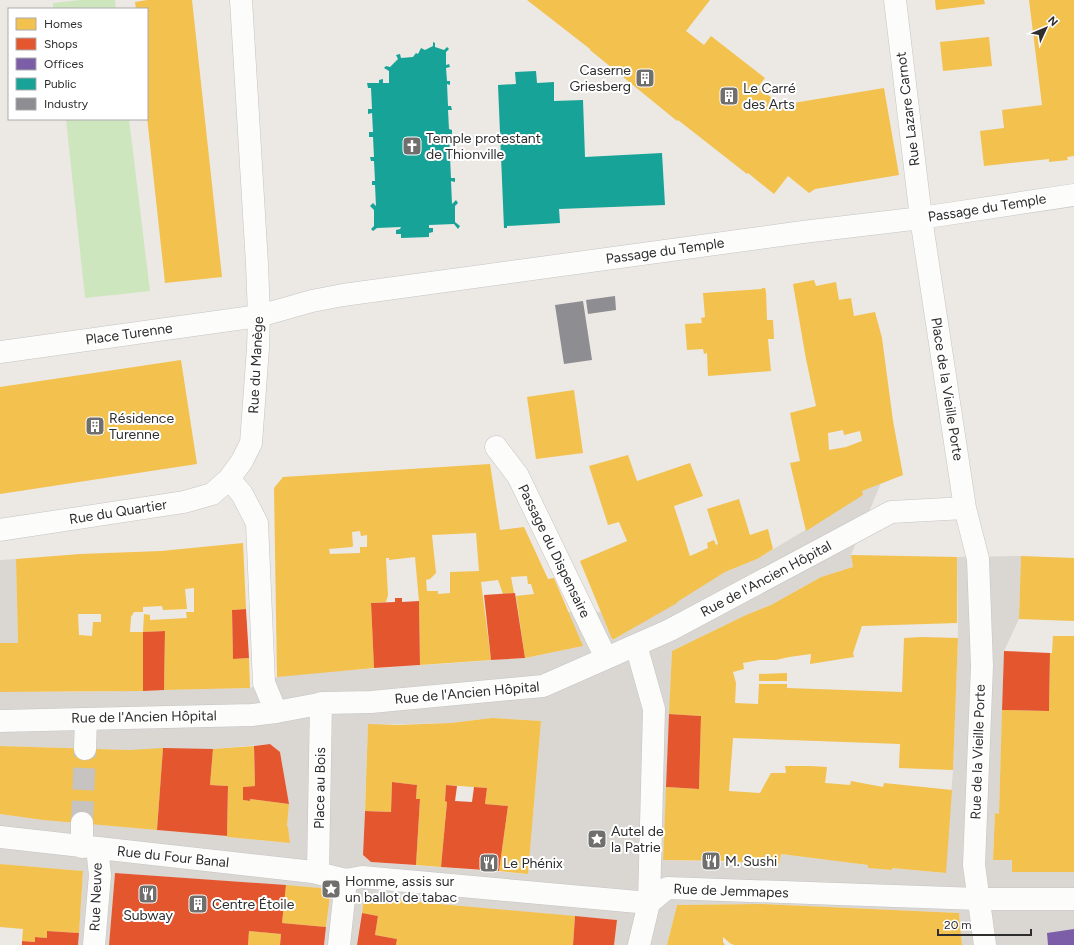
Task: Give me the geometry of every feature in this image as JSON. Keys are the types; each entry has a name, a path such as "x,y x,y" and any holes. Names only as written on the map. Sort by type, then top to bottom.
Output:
{"street":[{"name":"Rue du Manège","path":"229,479 242,461 251,442 259,316 241,0"},
{"name":"Rue Lazare Carnot","path":"895,0 921,218"},
{"name":"Passage du Temple","path":"259,316 312,301 343,296 803,232 921,218 1074,195"},
{"name":"Place de la Vieille Porte","path":"921,218 965,508 978,559"},
{"name":"Place Turenne","path":"0,352 259,316"},
{"name":"Passage du Dispensaire","path":"496,447 518,476 606,658"},
{"name":"Rue du Quartier","path":"0,530 184,502 212,494 229,479"},
{"path":"229,479 242,494 257,522 264,683 276,712"},
{"name":"Rue de l'Ancien Hôpital","path":"0,720 252,715 321,703 371,702 543,686 670,630 891,512 965,508"},
{"name":"Rue de la Vieille Porte","path":"978,559 982,666 974,865 985,945"},
{"path":"636,646 654,709 649,903 639,945"},
{"name":"Place au Bois","path":"318,874 321,703"},
{"path":"85,749 86,718"},
{"name":"Rue Neuve","path":"82,823 89,847 100,875 94,945"},
{"name":"Rue du Four Banal","path":"0,837 318,874 346,880"},
{"path":"339,945 346,880 362,877 649,903"},
{"name":"Rue de Jemmapes","path":"649,903 667,888 978,899 1074,899"}],"green space":[{"path":"80,0 115,0 116,8 53,8 53,3"},
{"path":"66,120 129,120 150,291 85,298"}],"shaded area":[{"path":"881,483 851,555 853,567 821,577 771,605 746,615 672,651 663,860 779,864 781,854 868,865 868,868 892,870 892,868 945,873 953,770 958,638 957,557 1021,556 1019,619 1004,651 999,814 995,813 993,859 1012,860 1012,872 1074,872 1074,929 1048,945 962,945 959,913 760,904 677,905 667,945 614,945 617,920 428,903 364,895 357,945 324,945 331,889 115,873 109,945 78,945 83,871 0,864 0,814 43,820 290,843 287,827 289,804 280,752 270,744 213,749 130,750 0,746 0,692 78,692 250,688 277,677 310,673 525,658 583,646 568,612 601,612 612,638 614,639 725,572 757,559 837,511 862,491","holes":["492,718 541,721 528,874 371,862 363,855 368,725 451,723"]},
{"path":"16,559 18,643 0,643 0,560"}],"building: Homes":[{"path":"147,0 192,0 222,277 165,283 147,120 148,8 136,8 135,2"},
{"name":"Le Carré des Arts","path":"527,0 710,0 686,31 704,45 711,36 765,78 758,87 781,105 884,88 899,175 815,189 809,193 788,176 774,194 678,120 677,121 590,49"},
{"path":"935,0 984,0 985,4 936,10"},
{"path":"1029,0 1074,0 1074,156 1067,157 1068,160 1049,162 1049,159 984,166 980,131 1004,128 1002,110 1042,105"},
{"path":"989,37 992,66 943,71 940,42"},
{"path":"814,280 816,286 836,282 839,300 851,298 854,316 875,312 882,338 893,421 903,475 862,491 863,495 806,531 790,463 800,461 790,413 816,406 793,284","holes":["843,430 844,435 860,431 862,441 846,447 829,450 828,433"]},
{"path":"765,288 766,292 767,320 773,320 774,339 768,339 771,371 708,376 707,353 704,354 703,349 687,350 685,324 702,323 701,318 705,317 703,293"},
{"name":"Résidence Turenne","path":"181,360 197,464 0,494 0,387"},
{"path":"574,390 583,453 536,459 527,397"},
{"path":"628,455 637,481 690,463 703,496 674,506 690,556 708,548 707,543 714,540 716,545 718,544 707,509 739,499 750,535 768,529 773,549 757,559 725,572 677,603 612,639 580,561 627,541 619,522 608,525 589,466"},
{"path":"490,464 500,530 524,527 548,579 554,578 583,646 525,658 516,596 534,594 531,584 528,584 527,576 511,577 514,593 503,594 498,580 481,582 491,660 420,665 419,601 415,557 389,560 389,558 386,558 388,595 386,602 371,603 374,668 277,677 274,488 283,477","holes":["360,531 361,536 367,535 367,547 360,547 360,553 330,554 329,549 352,547 352,532","476,533 479,571 450,572 450,593 438,594 438,591 427,591 426,580 430,579 436,573 432,535"]},
{"path":"243,543 246,609 232,610 233,659 249,658 250,688 164,690 165,631 143,632 143,691 0,692 0,643 18,643 16,559 80,554 161,551","holes":["194,588 194,612 186,612 187,618 150,620 150,615 144,614 143,632 130,632 131,617 134,612 143,612 143,607 162,606 163,610 187,609 185,589","78,614 101,614 101,622 93,622 92,636 79,635"]},
{"path":"851,555 957,557 957,623 862,626 853,653 854,657 810,664 811,654 776,660 759,660 743,663 744,669 733,672 736,683 735,703 758,704 759,684 787,684 787,688 902,692 904,638 958,638 953,770 899,768 900,744 733,738 729,791 760,793 771,773 786,773 785,766 827,767 825,783 850,785 851,781 883,787 884,783 952,790 946,873 892,868 892,870 868,868 868,865 781,854 779,864 663,860 666,787 699,789 701,716 669,714 672,651 746,615 771,605 821,577 853,567"},
{"path":"1021,556 1074,558 1074,621 1019,619"},
{"path":"1053,636 1074,636 1074,872 1012,872 1012,860 993,860 995,813 999,814 1002,710 1049,711 1050,653 1052,653"},
{"path":"787,673 787,681 759,681 759,674"},
{"path":"492,718 541,721 528,874 499,871 508,806 485,804 487,788 446,785 445,801 447,802 441,867 416,865 420,799 416,799 417,785 392,782 391,812 365,811 368,724 397,725 451,723"},
{"path":"0,746 130,750 163,748 157,830 43,820 0,814"},
{"path":"254,746 255,786 243,787 243,800 250,801 250,799 289,804 287,827 290,843 227,837 228,786 210,785 213,749"},
{"path":"0,864 83,871 79,933 47,931 47,938 35,937 35,942 22,941 23,929 0,927"},
{"path":"286,885 331,889 326,927 282,923"},
{"path":"364,895 428,903 575,916 573,945 396,945 397,939 375,935 378,916 362,913"},
{"path":"760,904 959,913 962,945 735,945 731,944 723,937 723,942 725,945 667,945 677,905"},
{"path":"249,931 281,934 280,945 248,945"}],"building: Shops":[{"path":"515,593 525,658 491,660 484,595"},
{"path":"395,598 402,598 402,602 419,601 420,665 374,668 371,603 395,602"},
{"path":"246,609 249,658 233,659 232,610"},
{"path":"165,631 164,690 143,691 143,632"},
{"path":"1004,651 1050,653 1049,711 1002,710"},
{"path":"669,714 701,716 699,789 666,787"},
{"path":"270,744 280,752 289,804 250,799 250,801 243,800 243,787 255,786 254,746"},
{"path":"163,748 213,749 210,785 228,786 227,836 157,830"},
{"path":"392,782 417,785 416,799 420,799 416,865 371,862 363,855 365,811 391,812"},
{"path":"446,785 457,786 455,801 472,802 474,787 487,788 485,804 508,806 499,871 441,867 447,802 445,801"},
{"name":"Centre Étoile","path":"115,873 286,885 282,923 326,927 324,945 280,945 281,934 249,931 248,945 109,945"},
{"path":"362,913 378,916 375,935 397,939 396,945 357,945"},
{"path":"575,916 617,920 614,945 573,945"},
{"path":"47,931 79,933 78,945 22,945 22,941 35,942 35,937 47,938"}],"building: Offices":[{"path":"1074,929 1074,945 1048,945 1047,933"}],"building: Public":[{"name":"Temple protestant de Thionville","path":"433,42 435,43 435,47 444,50 447,47 449,49 446,52 446,65 449,64 450,67 446,68 447,81 450,81 450,85 447,84 448,106 451,106 452,110 448,110 449,129 452,130 452,134 449,134 450,154 453,154 453,158 450,157 451,178 455,178 455,182 451,181 452,204 456,200 458,203 455,206 455,222 460,226 458,229 454,224 429,225 429,228 433,228 433,232 429,233 429,237 401,238 401,234 396,234 396,230 400,229 401,227 377,228 373,231 371,229 374,226 374,210 370,206 373,203 376,206 375,185 372,185 372,181 375,181 374,161 371,161 370,157 374,157 373,137 369,137 369,132 373,132 372,113 368,114 368,109 372,109 371,88 368,88 367,83 379,83 379,80 383,79 383,83 389,83 389,71 384,68 386,66 390,67 398,59 396,55 400,54 401,58 413,57 416,53 418,54 421,48 425,50 433,46"},
{"path":"536,71 537,83 554,82 554,101 583,100 585,157 662,153 665,205 559,209 560,223 507,226 507,228 504,228 498,85 516,84 515,72"}],"building: Industry":[{"path":"615,296 616,310 588,314 586,300"},
{"path":"583,301 592,360 564,364 555,305"}],"tunnel":[{"path":"82,823 85,749"}],"place":[{"name":"Caserne Griesberg","path":"645,78"},
{"name":"Le Carré des Arts","path":"729,96"},
{"name":"Temple protestant de Thionville","path":"412,146"},
{"name":"Résidence Turenne","path":"95,426"},
{"name":"Autel de la Patrie","path":"597,839"},
{"name":"M. Sushi","path":"711,861"},
{"name":"Le Phénix","path":"489,863"},
{"name":"Homme, assis sur un ballot de tabac","path":"331,889"},
{"name":"Subway","path":"148,894"},
{"name":"Centre Étoile","path":"198,904"}]}
